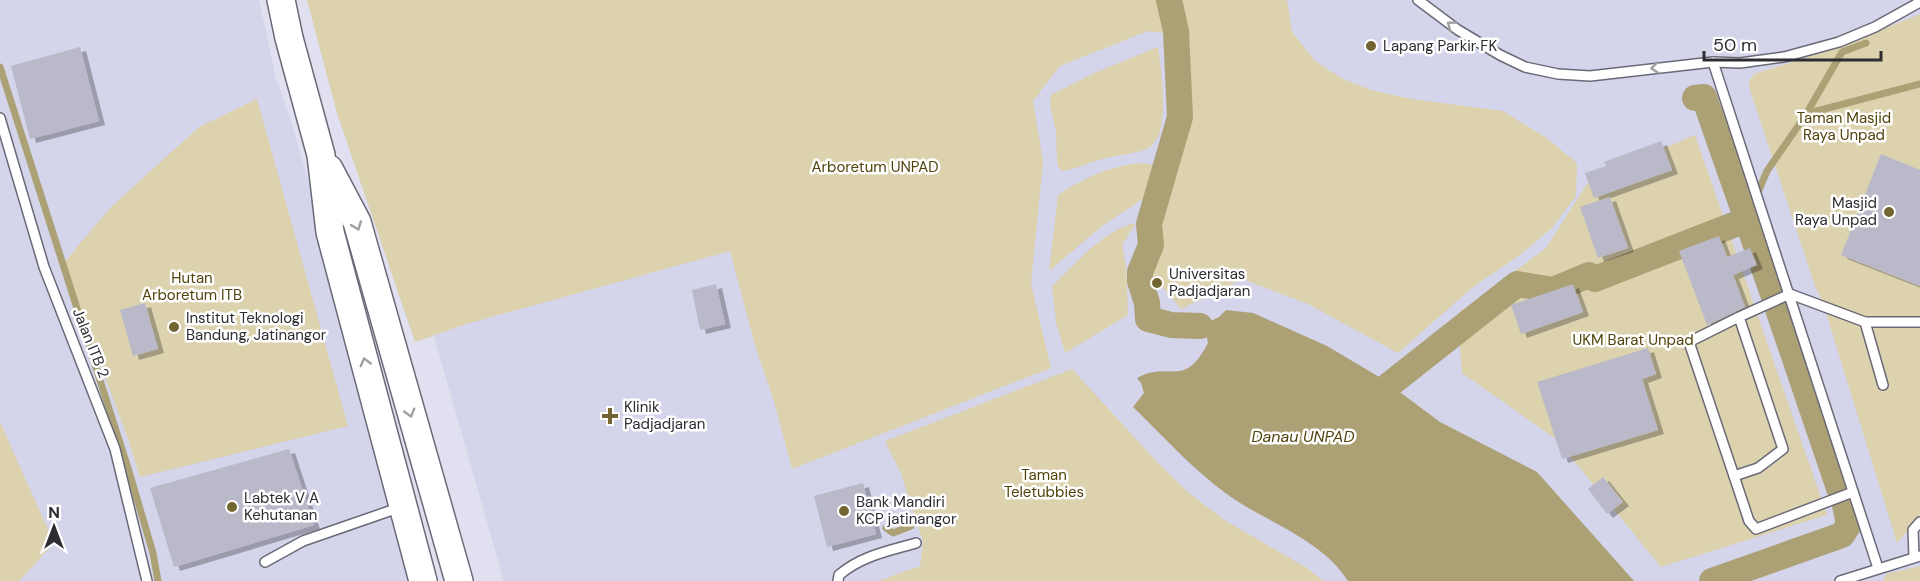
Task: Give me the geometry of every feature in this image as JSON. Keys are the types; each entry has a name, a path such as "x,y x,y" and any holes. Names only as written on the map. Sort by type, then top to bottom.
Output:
{"main road":[{"path":"281,0 321,155 330,232 423,581"},
{"path":"321,155 357,222 459,581"}],"lane":[{"path":"1418,0 1458,30 1525,67 1558,74 1590,76 1713,62 1740,63 1784,57 1839,42 1875,27 1920,2"},
{"path":"1713,62 1878,568"},
{"name":"Jalan ITB 2","path":"0,118 44,267 115,448 147,581"},
{"path":"1853,492 1756,529 1749,521 1689,342 1790,294 1865,322 1920,322"},
{"path":"1734,476 1758,468 1784,448 1738,317"},
{"path":"1865,322 1883,385"},
{"path":"265,562 303,541 403,506"},
{"path":"1840,581 1917,557 1912,530 1920,522"},
{"path":"838,581 838,575 851,564 869,556 916,543"}],"shaded area":[{"name":"Institut Teknologi Bandung, Jatinangor","path":"0,0 259,0 276,79 318,213 417,581 0,581"},
{"name":"Universitas Padjadjaran","path":"307,0 1920,0 1920,581 504,581 434,336 415,342 337,113"}],"green space":[{"name":"Arboretum UNPAD","path":"307,0 1287,0 1292,32 1315,61 1341,78 1371,90 1412,99 1503,111 1548,139 1577,163 1576,196 1552,228 1520,255 1473,287 1398,353 1308,304 1243,279 1181,309 1151,274 1177,116 1171,34 1148,31 1060,66 1033,101 1043,162 1031,284 1051,368 792,469 774,401 756,349 730,251 466,324 415,342 337,113"},
{"name":"Taman Masjid Raya Unpad","path":"1920,14 1920,517 1897,543 1823,303 1815,286 1749,87 1749,80 1754,74 1839,47"},
{"path":"1158,47 1163,114 1157,138 1151,146 1062,171 1058,167 1056,132 1050,105 1051,95 1092,74"},
{"name":"Hutan Arboretum ITB","path":"257,99 348,426 140,477 63,264 110,208 199,127"},
{"name":"UKM Barat Unpad","path":"1695,135 1827,515 1661,567 1556,439 1462,373 1457,314 1546,248 1590,179"},
{"path":"1142,163 1155,165 1146,197 1102,226 1049,271 1058,195 1098,173 1120,166"},
{"path":"1136,223 1122,245 1126,267 1128,315 1065,353 1056,322 1052,286 1102,240 1125,226"},
{"name":"Taman Teletubbies","path":"1072,369 1157,462 1189,493 1226,521 1307,568 1323,581 879,581 920,566 923,542 901,474 885,441"},
{"path":"0,422 54,543 19,581 0,581"},
{"path":"1920,566 1920,581 1883,581 1886,574"}],"water":[{"name":"Danau UNPAD","path":"1226,310 1253,313 1327,346 1381,378 1440,422 1537,472 1634,581 1348,581 1337,566 1309,543 1246,507 1218,487 1133,407 1144,393 1137,378 1148,373 1183,370 1191,366 1208,343 1206,333 1200,326 1219,317"}],"building":[{"path":"80,47 99,121 30,139 11,66"},
{"path":"1661,141 1672,170 1594,198 1585,173 1606,166 1604,162"},
{"name":"Masjid Raya Unpad","path":"1881,154 1920,170 1920,286 1841,255"},
{"path":"1610,197 1628,248 1598,258 1580,207"},
{"path":"1719,236 1727,257 1750,248 1757,265 1733,275 1745,307 1707,325 1679,251"},
{"path":"716,284 725,324 700,330 692,290"},
{"path":"1573,284 1583,312 1521,334 1511,305"},
{"path":"145,303 158,349 133,356 120,310"},
{"path":"1648,348 1656,374 1642,379 1658,430 1562,459 1537,382"},
{"name":"Labtek V A Kehutanan","path":"289,449 314,525 174,567 150,488"},
{"path":"1603,477 1623,502 1607,514 1588,489"},
{"name":"Bank Mandiri KCP jatinangor","path":"863,483 876,534 827,547 814,496"}],"waterway":[{"path":"1169,0 1176,31 1180,117 1149,224 1151,245 1140,272 1140,281 1147,303 1148,319 1171,325 1200,326"},
{"path":"1805,116 1842,52 1866,43"},
{"path":"0,67 128,468 153,553 158,581"},
{"path":"1746,220 1767,171 1805,116 1920,84"},
{"path":"1695,98 1704,97 1773,294"},
{"path":"1389,385 1517,284 1553,290 1589,275 1595,279 1746,220"},
{"path":"1778,309 1839,488"},
{"path":"1712,581 1842,535 1849,524 1845,505"},
{"path":"886,528 893,533 911,526"}],"place":[{"name":"Lapang Parkir FK","path":"1371,46"},
{"name":"Masjid Raya Unpad","path":"1889,212"},
{"name":"Universitas Padjadjaran","path":"1157,283"},
{"name":"Institut Teknologi Bandung, Jatinangor","path":"174,327"},
{"name":"Klinik Padjadjaran","path":"610,416"},
{"name":"Labtek V A Kehutanan","path":"232,507"},
{"name":"Bank Mandiri KCP jatinangor","path":"844,511"}]}
